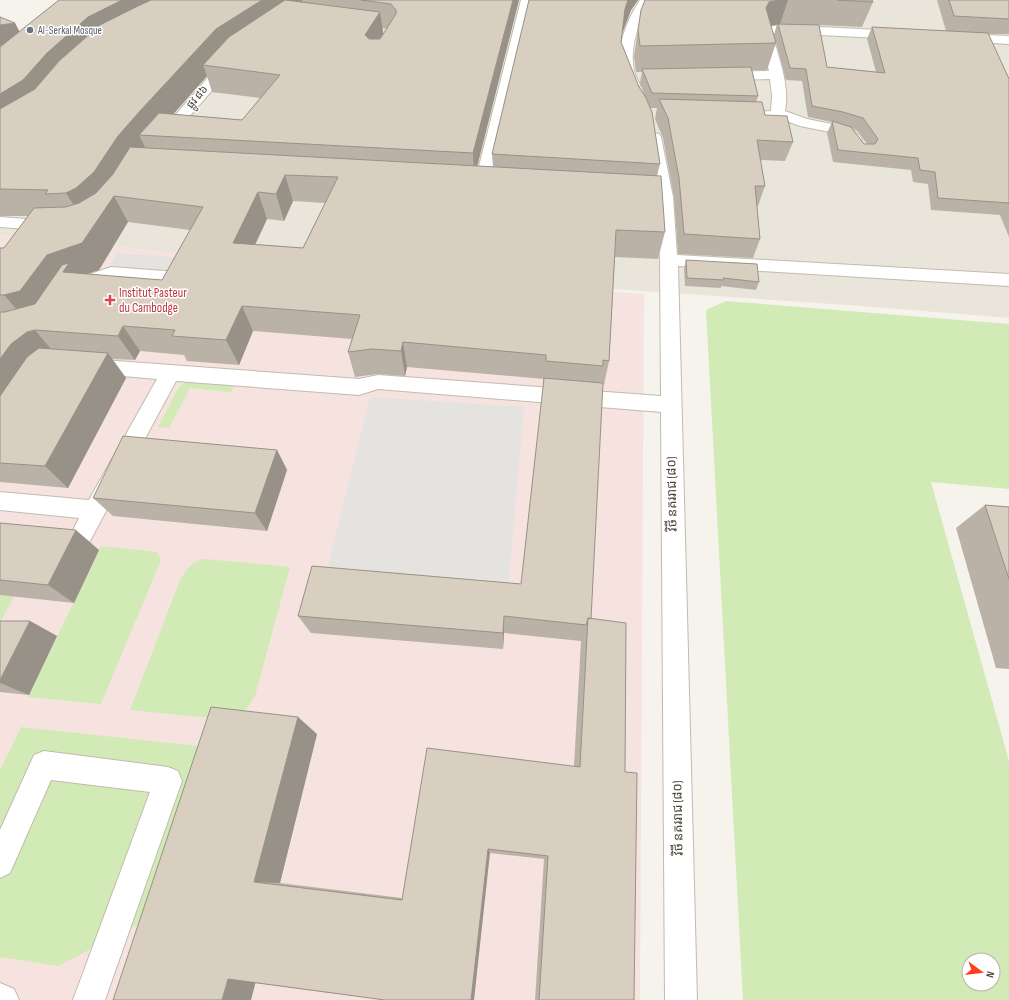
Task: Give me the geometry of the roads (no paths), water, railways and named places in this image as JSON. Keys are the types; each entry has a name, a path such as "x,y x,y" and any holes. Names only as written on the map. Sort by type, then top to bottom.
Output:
{"street":[{"path":"482,186 526,0"},
{"name":"វិថី នគររាជ (៨០)","path":"646,0 638,11 629,35 626,68 638,78 643,112 649,122 655,138 657,196 669,260 681,1000"},
{"path":"778,113 781,106 777,78 766,34 767,32 780,29 912,36"},
{"path":"950,37 995,39 1007,45"},
{"name":"ផ្លូវ ៨៦","path":"153,149 231,60 243,52"},
{"path":"708,76 777,78"},
{"path":"727,115 770,116 778,113 805,124 838,129 852,134 864,151"},
{"path":"466,185 498,187"},
{"path":"0,222 66,226"},
{"path":"669,260 1009,280"},
{"path":"65,298 73,286 111,273 178,278"},
{"path":"72,364 170,373 359,386 378,382 671,405"},
{"path":"82,534 170,373"},
{"path":"0,501 95,510"},
{"path":"0,863 44,765 168,781 89,1000"}],"place":[{"name":"Al-Serkal Mosque","path":"30,30"},
{"name":"Institut Pasteur du Cambodge","path":"110,300"}]}
